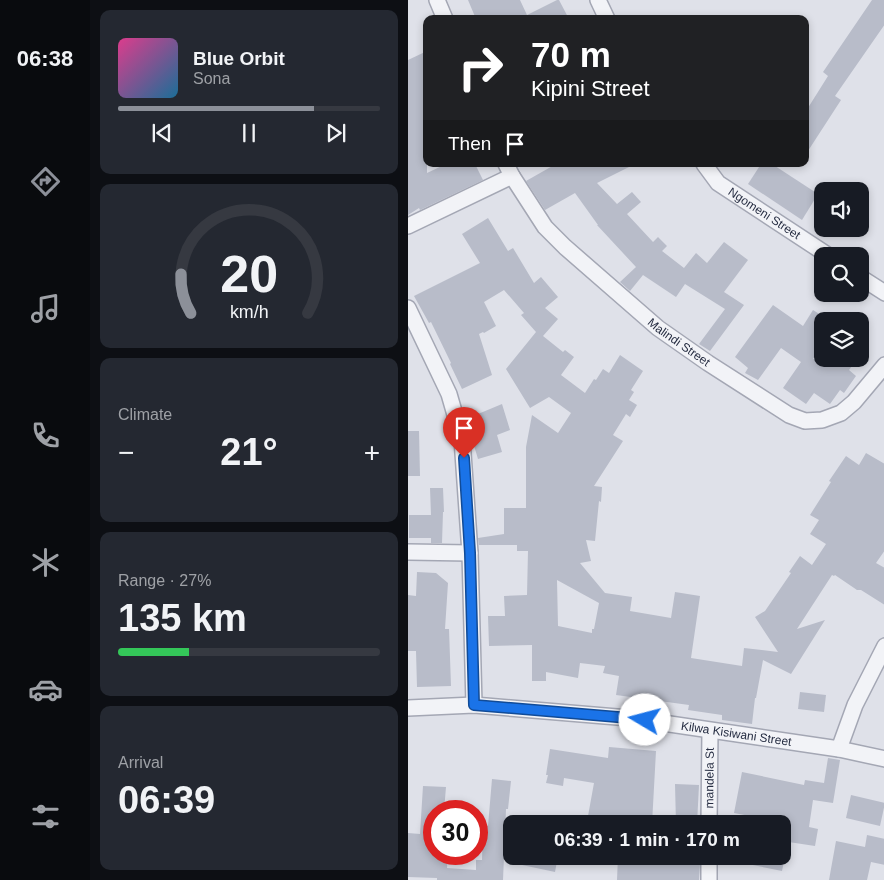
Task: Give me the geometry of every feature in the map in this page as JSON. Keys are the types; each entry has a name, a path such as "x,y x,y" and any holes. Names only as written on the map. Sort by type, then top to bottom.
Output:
{"street":[{"path":"437,0 443,15"},
{"path":"598,0 605,15"},
{"name":"Ngomeni Street","path":"706,167 718,183 815,247"},
{"path":"408,226 509,170"},
{"name":"Malindi Street","path":"509,170 545,227 650,322 708,363 789,415 804,421 822,420 841,413 854,402 884,365"},
{"path":"869,283 884,293"},
{"path":"408,308 449,394 462,439 470,553 474,705"},
{"path":"408,552 470,553"},
{"path":"840,749 855,705 884,646"},
{"name":"Kilwa Kisiwani Street","path":"408,708 474,705 629,718 840,749 884,759"},
{"name":"mandela St","path":"709,815 710,731"},
{"path":"709,865 709,880"}],"building":[{"path":"468,0 520,0 527,15 474,15"},
{"path":"557,0 559,0 567,15 527,15"},
{"path":"872,0 885,0 885,24 835,96 841,100 809,149 809,106 828,76 823,72"},
{"path":"423,53 423,167 427,167 427,173 440,167 476,167 483,180 420,210 419,208 408,215 408,60"},
{"path":"551,167 629,167 597,183 617,204 632,192 641,202 627,214 653,242 658,237 667,246 662,251 684,268 696,253 707,263 724,242 748,260 724,292 744,305 710,351 699,344 725,309 685,284 676,297 643,275 630,291 620,282 636,267 597,225 575,193 545,210 526,181"},
{"path":"759,167 777,167 814,191 814,200 802,220 748,184"},
{"path":"488,218 508,251 513,248 534,283 541,277 558,297 545,308 558,319 543,336 563,352 565,350 574,357 561,375 585,393 603,369 609,373 620,355 643,371 631,390 634,392 629,400 637,405 630,417 626,414 613,435 623,441 594,486 602,487 595,541 586,540 591,561 580,563 605,593 632,597 630,611 671,618 675,592 700,596 691,658 742,666 744,648 778,652 755,617 765,611 791,573 789,572 800,556 812,565 826,544 810,534 819,520 810,515 831,482 829,481 846,456 859,465 866,453 885,464 885,550 876,563 885,568 885,605 832,575 797,629 825,620 791,674 763,660 752,724 722,720 722,715 688,710 689,705 616,695 619,676 603,673 605,666 580,663 578,678 546,672 546,681 532,681 532,645 489,646 488,616 505,616 504,596 527,595 528,551 517,551 517,545 479,545 478,538 504,534 504,508 526,508 526,447 532,415 558,433 571,413 549,397 530,408 506,369 536,332 521,315 524,313 504,290 484,302 496,326 479,334 492,375 462,389 431,322 429,323 414,296 480,263 462,234","holes":["557,580 599,603 592,633 558,626"]},
{"path":"773,305 803,326 813,310 816,312 814,312 814,367 851,367 849,370 856,376 844,393 840,390 830,404 814,393 806,404 783,388 801,362 781,348 758,380 745,373 748,368 735,357"},
{"path":"502,404 510,430 497,435 502,452 478,459 466,419"},
{"path":"408,431 419,431 420,476 408,476"},
{"path":"430,488 443,488 442,543 431,543 431,538 409,538 409,515 431,515"},
{"path":"417,572 436,573 448,583 445,629 449,629 451,686 417,687 416,651 408,651 408,595 416,596"},
{"path":"800,692 826,695 824,712 798,709"},
{"path":"609,747 656,751 652,815 588,815 594,783 564,778 563,786 546,783 550,749 608,758"},
{"path":"828,758 840,760 833,803 813,800 809,827 818,829 815,846 791,842 791,815 744,815 734,813 742,772 804,785 805,780 824,783"},
{"path":"492,779 511,781 508,809 506,809 506,815 503,815 503,880 437,880 437,878 408,877 408,833 420,834 423,786 446,787 445,800 423,800 423,865 447,865 447,868 476,870 476,865 488,865 488,826"},
{"path":"675,784 699,785 697,815 676,815"},
{"path":"851,795 885,803 880,826 846,818"},
{"path":"867,835 885,839 885,865 871,862 867,880 829,880 836,841 865,847"},
{"path":"522,865 556,865 555,872"},
{"path":"618,865 700,865 699,880 617,880"},
{"path":"753,865 783,865 782,871"}],"route":[{"path":"464,458 470,553 474,705 645,720"}]}
